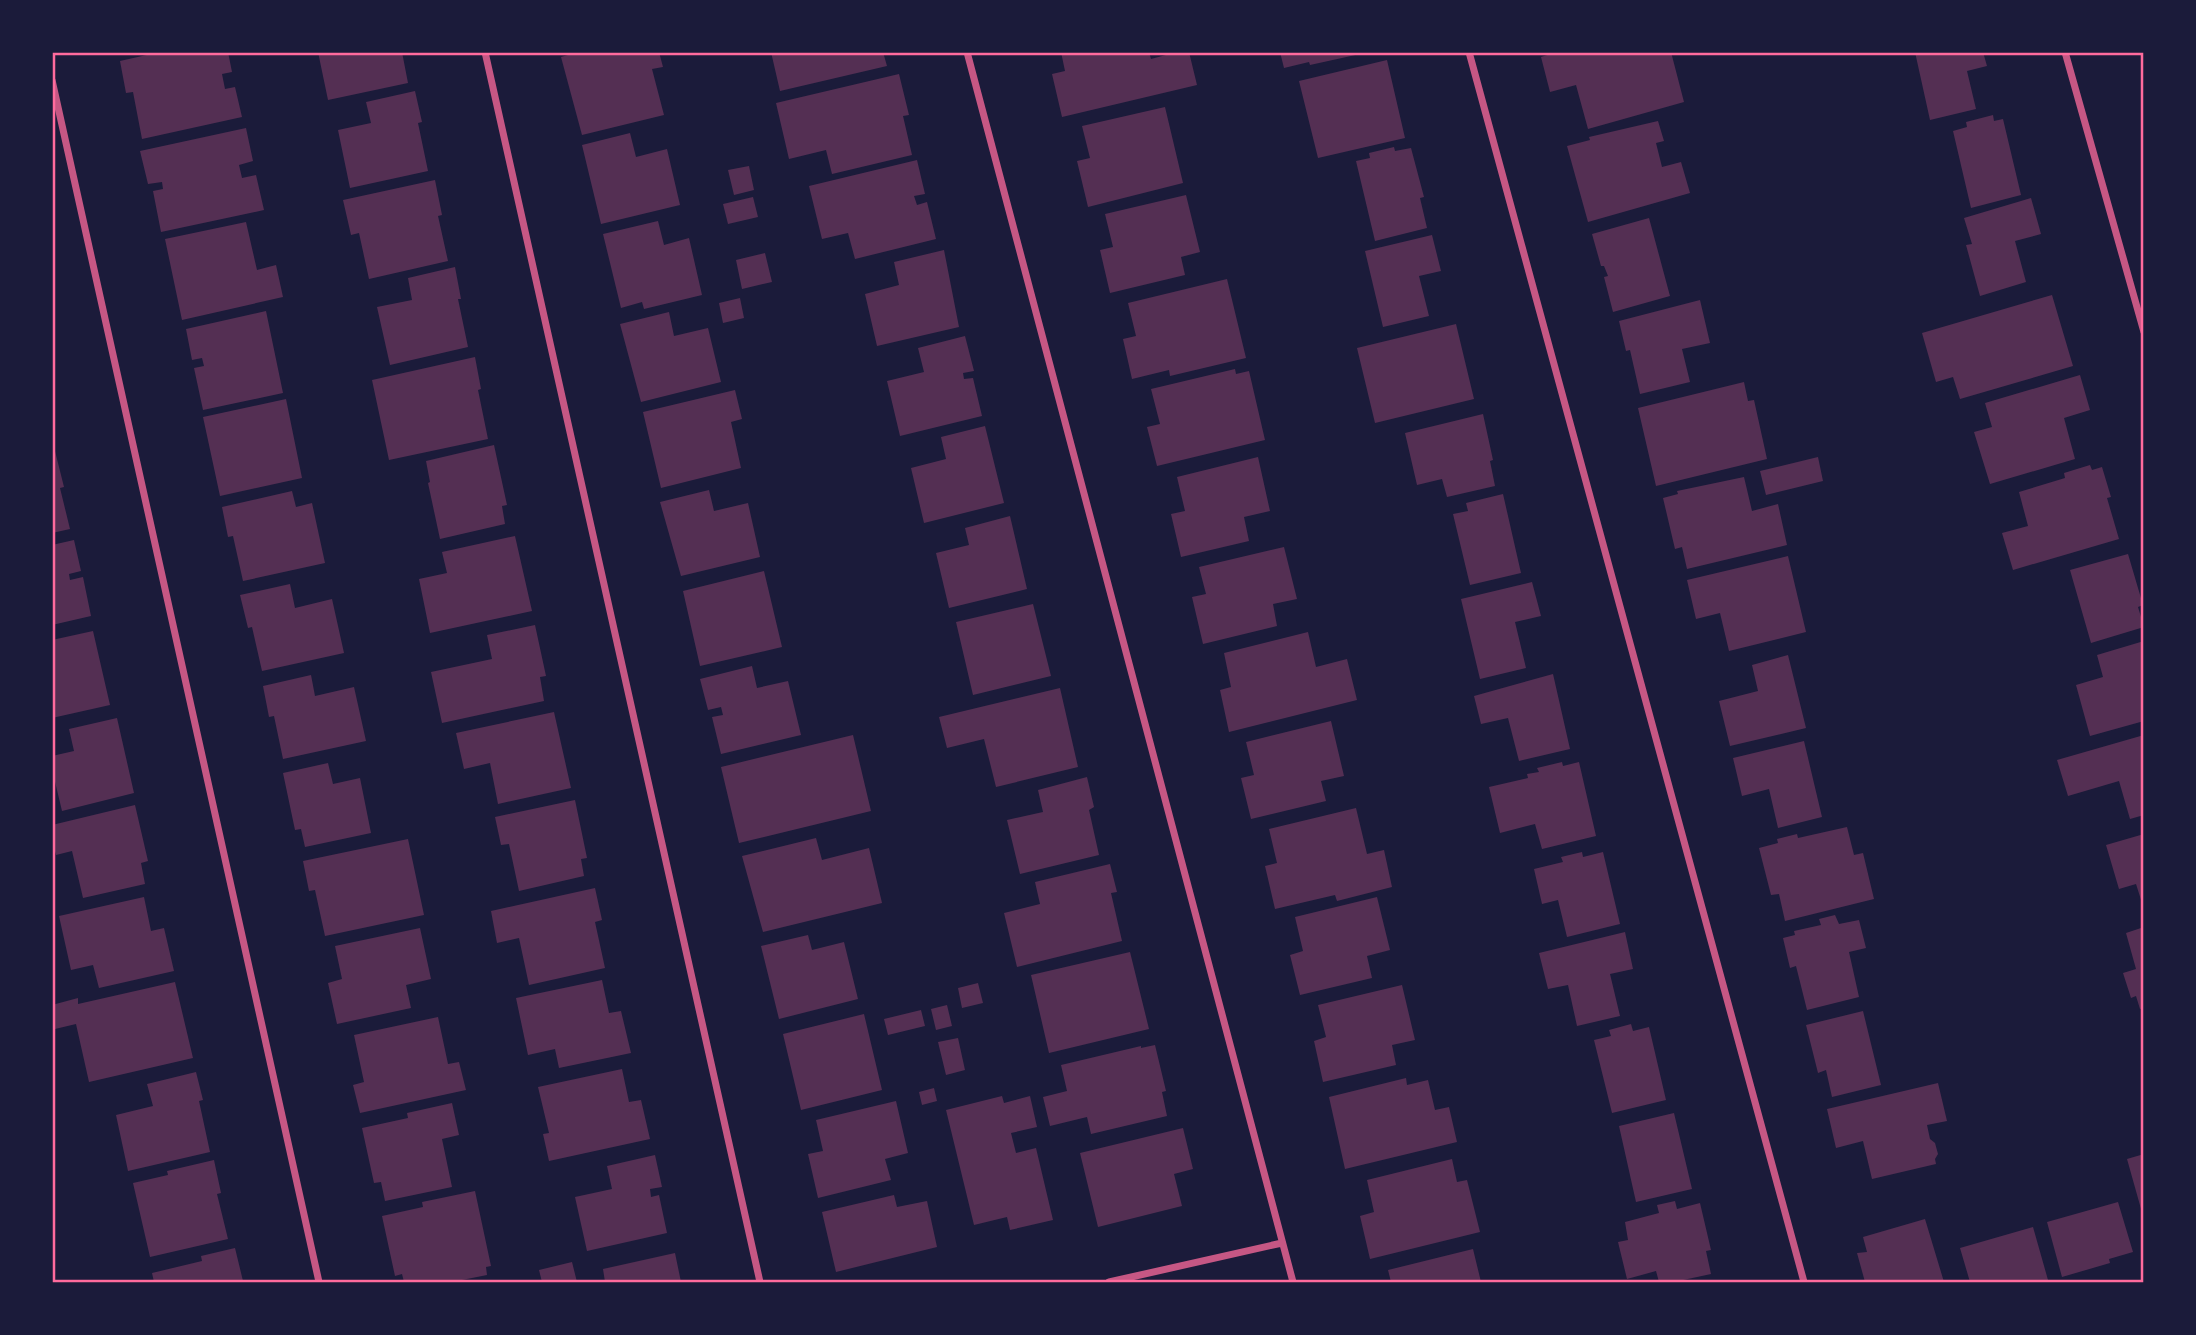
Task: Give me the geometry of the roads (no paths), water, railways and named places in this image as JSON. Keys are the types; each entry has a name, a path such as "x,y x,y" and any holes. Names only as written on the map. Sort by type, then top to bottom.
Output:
{"street":[{"path":"485,52 760,1283"},
{"path":"967,52 1293,1283"},
{"path":"1469,52 1804,1283"},
{"path":"2065,52 2144,332"},
{"path":"52,80 319,1283"},
{"path":"1109,1283 1282,1243"}]}
